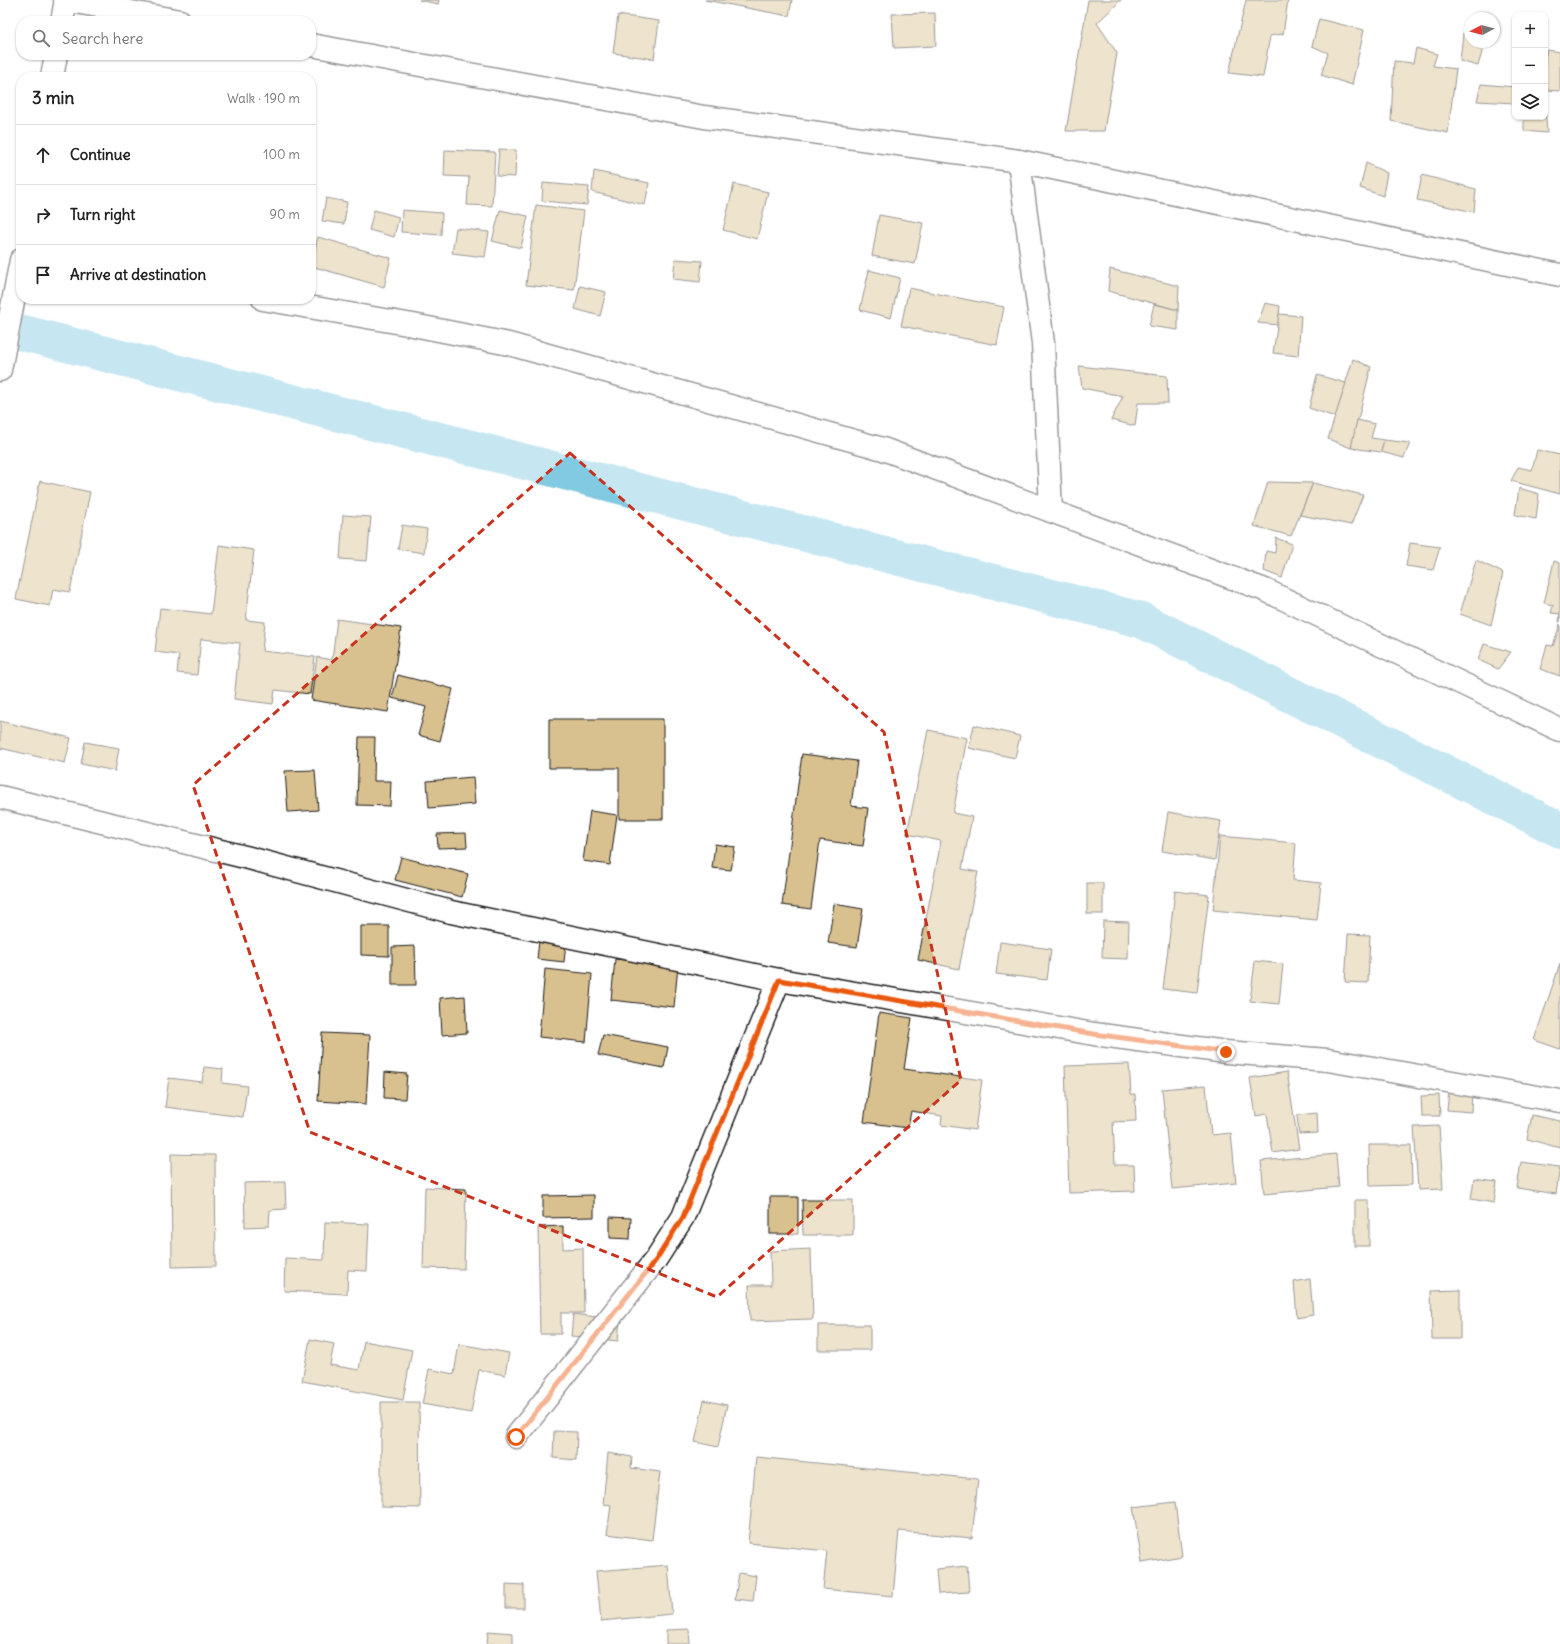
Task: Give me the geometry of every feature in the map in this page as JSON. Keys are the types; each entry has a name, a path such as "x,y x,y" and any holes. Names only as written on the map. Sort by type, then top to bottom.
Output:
{"street":[{"path":"63,16 65,0 153,16"},
{"path":"316,46 704,117 1019,161 1560,275"},
{"path":"53,72 55,60"},
{"path":"1019,161 1043,343 1051,511"},
{"path":"0,370 16,286"},
{"path":"292,304 413,325 509,344 882,449 1265,590 1560,730"},
{"path":"0,796 249,858 451,912 779,980 1094,1034 1226,1052 1328,1060 1560,1101"},
{"path":"516,1437 656,1260 683,1217 779,980"}],"highlighted area":[{"path":"570,453 884,732 961,1080 717,1297 310,1132 193,785"}],"building":[{"path":"419,0 439,0 438,4"},
{"path":"705,0 792,0 789,16"},
{"path":"1088,0 1121,0 1097,23 1117,53 1104,131 1066,131"},
{"path":"1246,0 1288,0 1283,34 1270,36 1263,77 1229,73"},
{"path":"935,13 936,46 894,48 892,14"},
{"path":"618,15 659,21 654,59 613,53"},
{"path":"1319,19 1364,30 1352,85 1321,75 1328,53 1312,46"},
{"path":"1463,33 1464,48 1483,48 1478,66 1460,61"},
{"path":"1416,48 1437,54 1433,66 1456,69 1448,133 1391,121 1394,61 1413,63"},
{"path":"1548,50 1560,52 1560,91 1548,90"},
{"path":"1481,84 1512,87 1512,103 1477,101"},
{"path":"1524,120 1546,120 1547,133 1524,131"},
{"path":"499,149 516,150 515,177 497,176"},
{"path":"445,150 495,152 492,206 467,205 469,177 444,176"},
{"path":"1366,163 1387,173 1383,196 1360,188"},
{"path":"594,171 649,183 645,205 592,192"},
{"path":"1422,175 1476,189 1474,212 1417,200"},
{"path":"543,183 589,187 587,205 542,201"},
{"path":"734,184 768,192 757,239 723,230"},
{"path":"326,198 347,202 344,224 322,221"},
{"path":"536,205 584,211 574,290 526,285"},
{"path":"374,210 399,217 394,237 369,230"},
{"path":"402,210 442,213 441,235 401,232"},
{"path":"500,210 528,216 521,248 492,241"},
{"path":"879,215 923,223 915,264 872,256"},
{"path":"456,228 489,232 485,257 452,253"},
{"path":"318,237 391,258 384,287 316,267 316,245"},
{"path":"675,259 702,261 700,282 673,279"},
{"path":"1110,269 1179,286 1178,310 1108,291"},
{"path":"869,270 900,278 891,318 860,310"},
{"path":"580,286 606,292 600,316 575,309"},
{"path":"909,288 1004,307 997,345 901,326"},
{"path":"1265,303 1280,306 1278,325 1258,323"},
{"path":"1154,304 1178,310 1178,330 1149,326"},
{"path":"1279,314 1301,316 1298,356 1273,353"},
{"path":"1353,359 1371,367 1351,448 1328,439"},
{"path":"1079,366 1167,376 1168,403 1138,403 1135,426 1111,420 1123,396 1082,388"},
{"path":"1317,375 1346,383 1335,417 1309,408"},
{"path":"1357,420 1375,424 1371,438 1384,440 1381,452 1351,448"},
{"path":"1384,440 1410,443 1404,458 1381,452"},
{"path":"1537,450 1560,455 1560,494 1511,481 1518,467 1532,470"},
{"path":"40,481 90,492 70,592 53,589 50,606 16,599"},
{"path":"1268,482 1313,483 1291,536 1254,526"},
{"path":"1313,483 1363,495 1351,525 1300,515"},
{"path":"1519,488 1539,494 1536,519 1515,515"},
{"path":"343,515 371,517 367,561 340,559"},
{"path":"402,525 427,529 424,553 398,549"},
{"path":"1276,538 1292,544 1282,578 1264,571 1266,551 1275,553"},
{"path":"1410,543 1440,547 1433,570 1406,566"},
{"path":"219,545 254,550 246,620 265,622 262,651 315,657 310,694 275,690 273,704 234,699 240,643 201,639 197,675 177,673 179,655 155,652 160,608 211,614"},
{"path":"1476,560 1503,573 1491,625 1460,614"},
{"path":"1554,561 1560,563 1560,614 1551,613 1553,605 1544,603"},
{"path":"337,619 401,628 388,712 311,700 317,657 332,660"},
{"path":"1560,624 1560,676 1540,669 1547,645 1553,646"},
{"path":"1484,644 1511,652 1498,669 1478,660"},
{"path":"398,675 453,689 440,741 418,735 426,707 392,698"},
{"path":"549,719 663,719 663,819 619,819 619,768 549,768"},
{"path":"0,721 71,738 65,763 0,748"},
{"path":"974,725 1020,736 1015,758 969,748"},
{"path":"928,730 967,738 953,813 972,817 962,869 978,872 959,969 918,960 941,841 907,834"},
{"path":"359,737 375,737 374,781 391,781 390,806 357,805"},
{"path":"85,742 119,748 115,771 81,764"},
{"path":"802,754 857,761 851,806 868,808 863,846 820,840 811,909 782,905"},
{"path":"315,770 318,810 288,812 285,771"},
{"path":"473,777 475,804 429,808 427,781"},
{"path":"590,811 617,815 610,865 583,861"},
{"path":"1168,812 1221,821 1215,860 1162,851"},
{"path":"466,833 467,847 438,848 437,834"},
{"path":"1220,836 1296,843 1293,880 1321,883 1317,920 1213,910"},
{"path":"715,844 735,847 731,870 712,868"},
{"path":"401,857 468,874 462,897 395,880"},
{"path":"1087,883 1103,883 1103,914 1087,914"},
{"path":"1175,891 1209,895 1197,993 1163,989"},
{"path":"834,904 863,909 857,947 828,943"},
{"path":"1103,921 1129,922 1128,959 1102,958"},
{"path":"361,926 389,926 389,956 361,955"},
{"path":"1348,934 1370,935 1368,983 1345,982"},
{"path":"539,941 566,943 564,962 537,959"},
{"path":"1000,942 1051,949 1047,980 996,974"},
{"path":"415,946 416,985 392,985 392,947"},
{"path":"615,959 678,966 674,1007 611,1000"},
{"path":"1255,961 1283,964 1279,1004 1250,1001"},
{"path":"1560,964 1560,1049 1534,1040"},
{"path":"545,969 592,974 586,1042 539,1037"},
{"path":"465,996 467,1033 442,1035 440,998"},
{"path":"879,1013 912,1018 904,1069 982,1080 975,1130 941,1125 942,1116 911,1111 908,1128 864,1122"},
{"path":"322,1033 370,1035 366,1104 318,1101"},
{"path":"603,1035 668,1047 664,1068 598,1055"},
{"path":"1129,1064 1131,1094 1135,1094 1136,1121 1113,1122 1115,1165 1134,1165 1135,1191 1069,1193 1065,1066"},
{"path":"204,1067 223,1069 222,1083 247,1086 243,1117 165,1107 169,1078 202,1082"},
{"path":"385,1072 407,1074 405,1099 384,1098"},
{"path":"1287,1072 1299,1149 1273,1153 1267,1114 1256,1116 1250,1078"},
{"path":"1206,1085 1211,1135 1231,1133 1236,1183 1172,1189 1162,1089"},
{"path":"1449,1090 1472,1092 1471,1112 1447,1110"},
{"path":"1439,1095 1440,1116 1422,1116 1421,1096"},
{"path":"1317,1113 1318,1133 1299,1134 1297,1115"},
{"path":"1532,1115 1560,1121 1560,1148 1527,1139"},
{"path":"1439,1126 1443,1189 1418,1190 1414,1127"},
{"path":"1369,1145 1411,1145 1412,1185 1370,1186"},
{"path":"171,1154 215,1155 216,1266 172,1267"},
{"path":"1336,1154 1339,1187 1264,1194 1261,1161"},
{"path":"1521,1162 1560,1167 1556,1194 1517,1188"},
{"path":"1474,1179 1497,1182 1494,1203 1471,1199"},
{"path":"285,1182 286,1209 270,1210 269,1226 245,1227 244,1183"},
{"path":"425,1187 466,1189 464,1269 423,1268"},
{"path":"594,1195 594,1217 543,1218 543,1196"},
{"path":"770,1197 798,1197 798,1234 770,1234"},
{"path":"802,1200 853,1200 853,1235 803,1235"},
{"path":"1355,1200 1369,1200 1369,1246 1355,1246"},
{"path":"610,1217 631,1218 630,1239 610,1238"},
{"path":"325,1222 369,1224 367,1271 348,1270 347,1294 284,1291 285,1258 324,1260"},
{"path":"563,1226 563,1249 583,1248 584,1313 561,1313 561,1334 540,1334 538,1227"},
{"path":"811,1249 813,1319 750,1321 749,1285 771,1285 770,1251"},
{"path":"1310,1279 1313,1315 1297,1318 1294,1282"},
{"path":"1460,1290 1460,1339 1432,1339 1431,1291"},
{"path":"573,1314 620,1320 618,1341 571,1336"},
{"path":"818,1325 870,1325 870,1350 818,1350"},
{"path":"310,1339 334,1344 330,1365 359,1370 364,1341 412,1350 403,1400 302,1381"},
{"path":"459,1344 509,1353 505,1375 479,1370 471,1413 422,1404 429,1369 454,1374"},
{"path":"704,1400 727,1405 718,1447 695,1442"},
{"path":"381,1402 419,1402 420,1508 381,1507"},
{"path":"554,1431 577,1432 576,1460 553,1458"},
{"path":"608,1453 632,1457 631,1468 660,1472 652,1540 607,1534 611,1505 603,1504"},
{"path":"756,1457 978,1479 972,1538 899,1531 893,1596 823,1589 827,1551 748,1543"},
{"path":"1175,1502 1182,1556 1142,1563 1133,1507"},
{"path":"668,1565 672,1614 601,1621 596,1571"},
{"path":"967,1566 969,1592 938,1594 936,1569"},
{"path":"739,1573 756,1576 753,1601 735,1599"},
{"path":"506,1584 524,1585 524,1608 506,1608"},
{"path":"689,1629 690,1644 666,1644 666,1630"},
{"path":"488,1631 513,1633 513,1644 487,1644"}],"waterway":[{"path":"0,327 1141,620 1560,830"}],"route":[{"path":"516,1437 656,1260 683,1217 779,980 1094,1034 1226,1052"}]}
